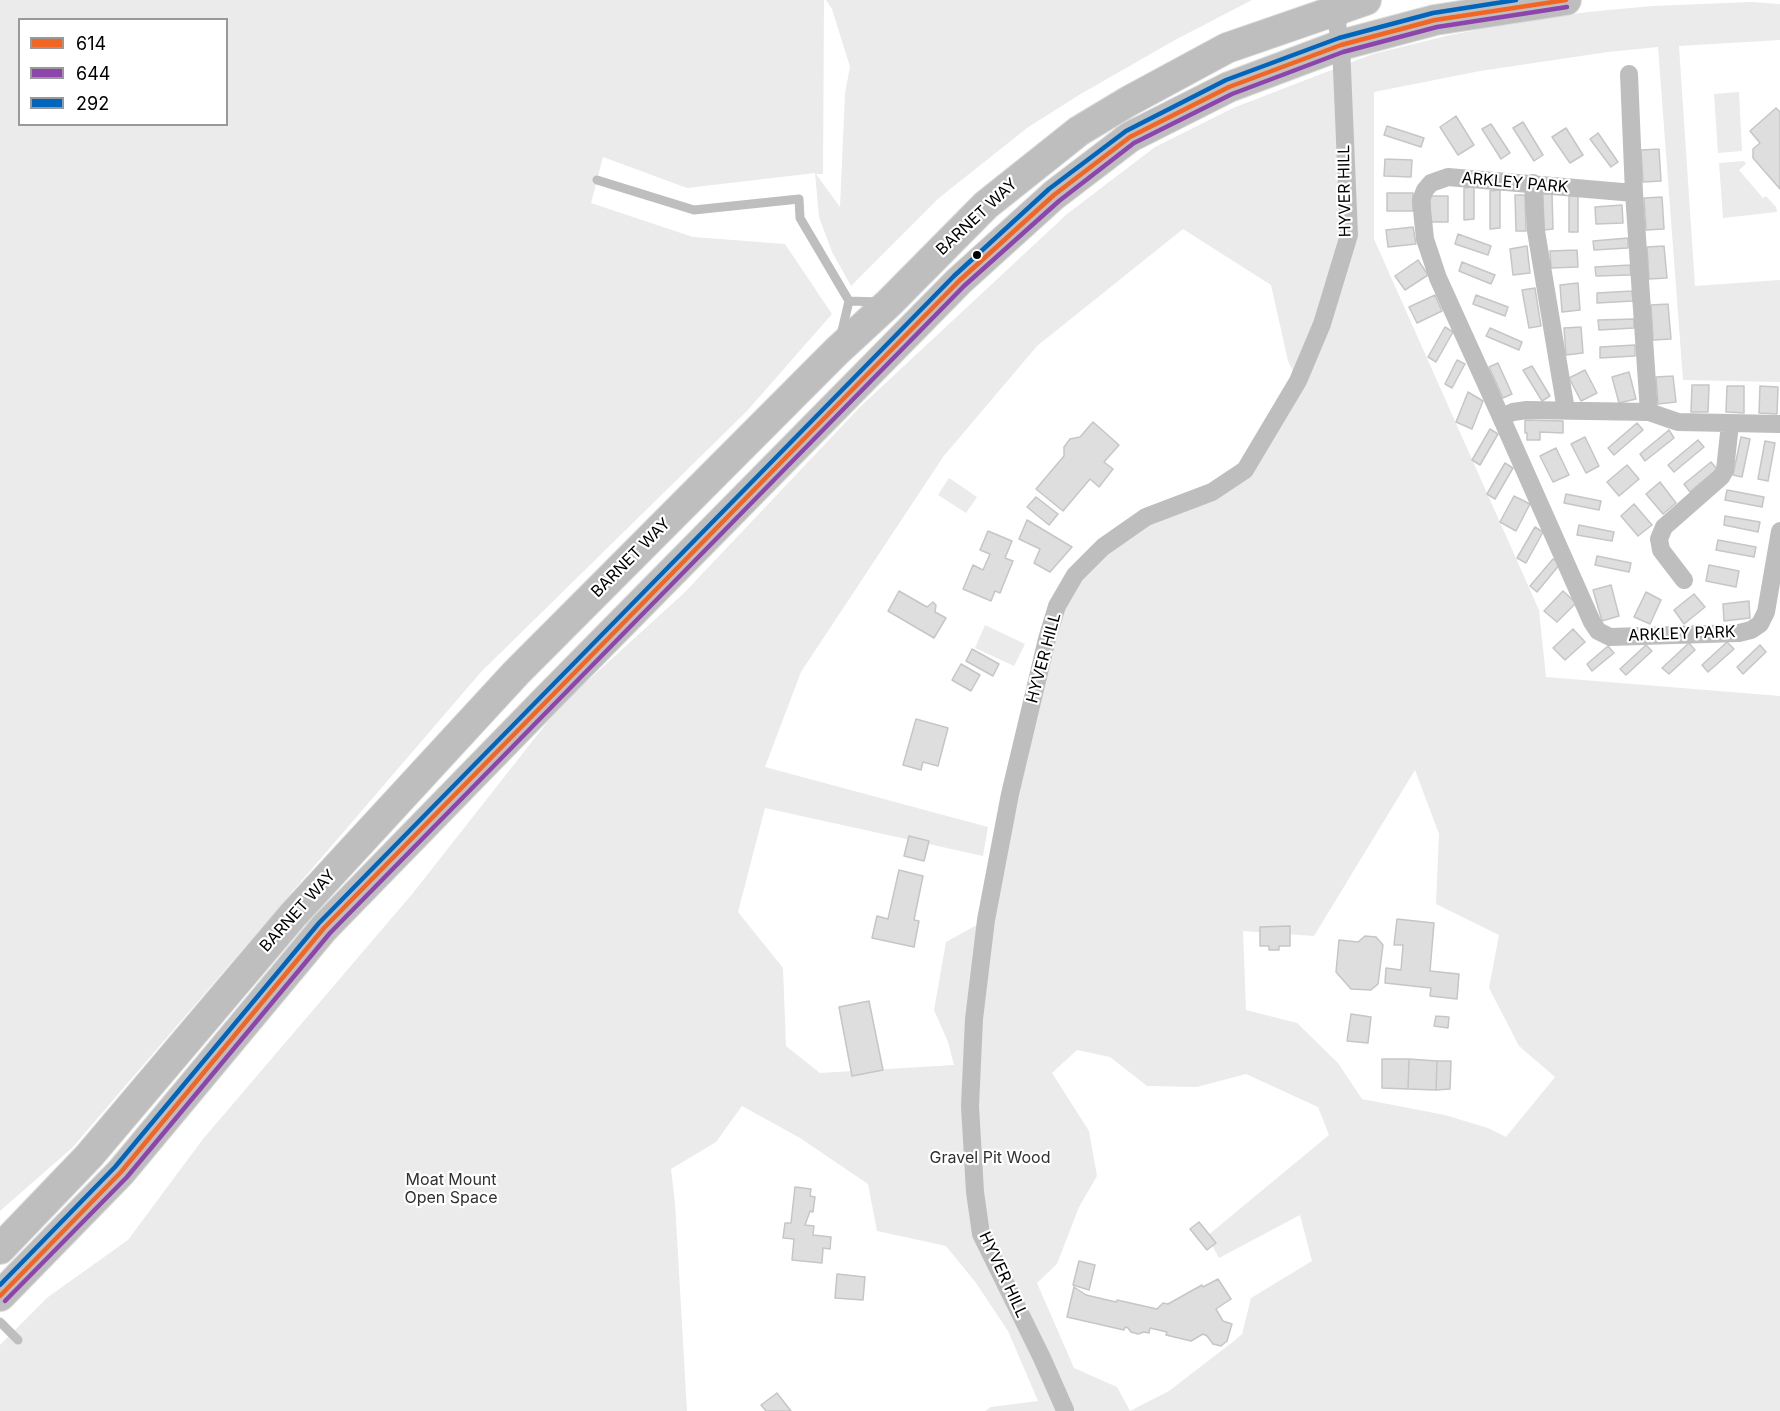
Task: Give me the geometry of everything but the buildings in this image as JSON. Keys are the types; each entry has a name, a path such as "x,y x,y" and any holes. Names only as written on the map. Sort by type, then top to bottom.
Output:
{"highway":[{"name":"BARNET WAY","path":"0,1296 121,1172 324,928 959,281 1054,195 1130,137 1229,87 1341,45 1435,20 1566,0"},
{"name":"BARNET WAY","path":"0,1249 89,1156 292,915 516,673 986,205 1079,131 1129,101 1227,48 1355,4"}],"street":[{"name":"HYVER HILL","path":"1065,1410 981,1234 975,1192 970,1106 974,1019 985,928 1010,794 1047,639 1057,606 1075,575 1103,547 1146,517 1212,492 1245,471 1298,381 1322,324 1349,235 1341,45 1337,24 1355,4"},
{"path":"1629,75 1634,193 1649,412"},
{"name":"ARKLEY PARK","path":"1634,193 1448,177 1431,183 1425,190 1421,200 1422,219 1430,255 1592,622 1598,631 1610,637 1739,633 1750,630 1760,624 1766,612 1780,531"},
{"path":"1533,183 1536,231 1566,410"},
{"path":"1501,417 1527,410 1649,412 1678,422 1780,424"},
{"path":"1684,580 1661,550 1659,539 1664,527 1721,477 1725,470 1730,424"}],"lane":[{"path":"597,180 693,210 799,199 800,218 849,301 837,351"},
{"path":"849,301 890,303"},
{"path":"0,1322 18,1340"}],"green space":[{"path":"0,0 824,0 823,174 816,174 840,207 845,93 850,67 832,9 826,0 1252,0 1175,40 1027,128 939,198 851,286 832,252 819,217 815,173 687,188 603,157 591,203 693,237 785,244 832,314 747,411 481,672 72,1148 0,1211"},
{"path":"1751,2 1780,4 1780,40 1679,46 1695,286 1780,280 1780,382 1683,380 1658,47 1480,71 1374,92 1374,239 1539,610 1546,677 1780,696 1780,1411 1130,1411 985,1411 991,1407 1038,1401 1008,1331 976,1283 946,1246 877,1231 868,1184 800,1138 742,1106 716,1142 671,1169 687,1411 0,1411 0,1345 48,1297 128,1240 203,1139 413,893 560,706 684,593 861,406 1067,214 1155,147 1233,108 1373,54 1520,21 1652,6","holes":["1183,229 1271,285 1288,361 1298,381 1245,471 1103,547 1057,606 986,920 946,942 934,1010 948,1042 954,1065 820,1073 786,1046 783,968 738,912 765,808 983,856 988,827 765,767 801,672 943,457 1037,346","1415,770 1439,834 1436,904 1499,935 1489,988 1519,1046 1555,1077 1506,1137 1488,1128 1445,1115 1362,1099 1338,1063 1297,1023 1246,1010 1243,931 1314,936","1077,1050 1110,1057 1147,1086 1197,1087 1246,1074 1318,1107 1329,1135 1207,1236 1219,1258 1300,1215 1312,1261 1251,1298 1242,1334 1169,1391 1130,1411 1117,1387 1074,1368 1037,1283 1057,1264 1079,1207 1097,1176 1089,1131 1052,1073"]},
{"path":"1739,92 1742,151 1718,153 1714,94"},
{"path":"1744,161 1746,164 1739,170 1763,198 1766,196 1776,207 1777,212 1723,218 1719,163"},
{"path":"949,478 977,497 966,513 938,495"},
{"path":"985,625 1025,644 1014,666 975,648"}],"transit line":[{"name":"292","path":"0,1285 115,1167 319,923 954,276 1049,189 1126,131 1226,80 1339,38 1433,13 1516,0"},
{"name":"614","path":"0,1296 121,1172 324,928 959,281 1054,195 1130,137 1229,87 1341,45 1435,20 1566,0"},
{"name":"644","path":"5,1301 127,1177 330,933 964,286 1059,201 1134,143 1232,94 1343,52 1437,27 1567,7"}],"park label":[{"name":"Gravel Pit Wood","path":"990,1158"},
{"name":"Moat Mount Open Space","path":"451,1189"}]}
